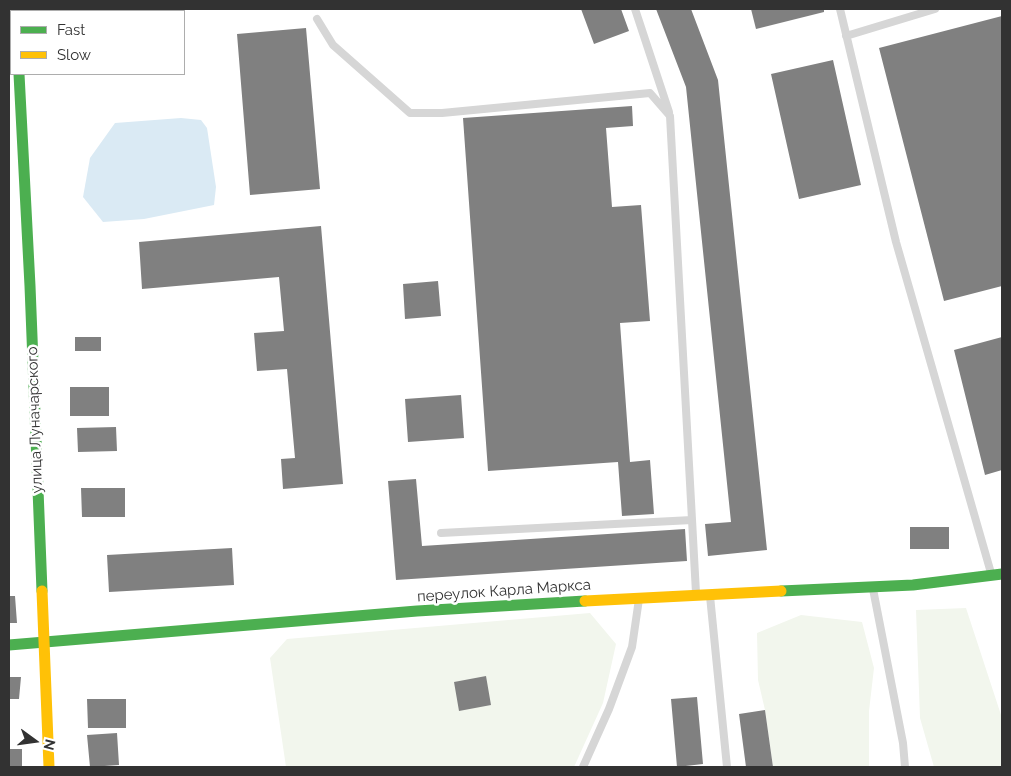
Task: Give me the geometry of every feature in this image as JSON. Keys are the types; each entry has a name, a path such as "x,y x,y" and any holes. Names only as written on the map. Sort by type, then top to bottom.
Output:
{"street":[{"name":"улица Луначарского","path":"18,75 30,286 49,767"},
{"name":"переулок Карла Маркса","path":"9,645 418,611 710,594 913,585 997,575"}],"lane":[{"path":"635,9 670,116 696,595"},
{"path":"840,9 896,242 997,575"},
{"path":"846,36 935,9"},
{"path":"317,19 333,45 410,113 442,113 650,93 670,116"},
{"path":"441,533 692,520"},
{"path":"873,587 903,743 905,767"},
{"path":"710,594 727,767"},
{"path":"583,767 609,709 632,647 640,598"}],"shaded area":[{"path":"181,118 201,120 207,128 216,187 214,205 144,219 103,222 83,197 90,158 115,123"},
{"path":"966,608 1002,718 1002,767 934,767 920,718 916,610"},
{"path":"590,613 616,644 603,703 574,767 286,767 270,658 287,639"},
{"path":"801,615 862,622 874,668 869,711 869,767 773,767 765,710 758,680 757,633"}],"building":[{"path":"581,9 621,9 629,31 594,44"},
{"path":"656,9 691,9 718,80 767,550 708,556 705,524 731,522 686,87"},
{"path":"751,9 824,9 824,12 756,29"},
{"path":"1002,16 1002,286 944,301 879,48"},
{"path":"306,28 320,189 250,195 237,34"},
{"path":"833,60 861,185 799,199 771,74"},
{"path":"632,106 633,126 606,128 612,207 641,205 650,321 620,323 630,462 650,460 654,514 622,516 618,462 488,471 463,118"},
{"path":"321,226 343,484 283,489 281,459 295,458 287,369 257,371 254,333 284,331 279,277 142,289 139,242"},
{"path":"438,281 441,316 405,319 403,284"},
{"path":"75,337 101,337 101,351 75,351"},
{"path":"1002,337 1002,470 985,475 954,350"},
{"path":"70,387 109,387 109,416 70,416"},
{"path":"461,395 464,438 408,442 405,399"},
{"path":"116,427 117,451 78,452 77,428"},
{"path":"416,479 422,546 685,529 687,561 396,580 388,481"},
{"path":"81,488 125,488 125,517 82,517"},
{"path":"910,527 949,527 949,549 910,549"},
{"path":"232,548 234,585 109,592 107,555"},
{"path":"9,596 15,596 17,623 9,623"},
{"path":"486,676 491,705 459,711 454,682"},
{"path":"9,677 21,677 19,699 9,699"},
{"path":"697,697 703,764 677,767 671,699"},
{"path":"87,699 126,699 126,728 88,728"},
{"path":"765,710 773,767 746,767 739,714"},
{"path":"117,733 119,765 90,767 87,735"},
{"path":"9,749 22,749 22,767 9,767"}],"traffic: fast":[{"path":"19,75 30,286 42,591"},
{"path":"781,591 913,585 1002,574"},
{"path":"9,645 417,611 585,601"}],"traffic: slow":[{"path":"42,591 49,767"},
{"path":"585,601 781,591"}]}
